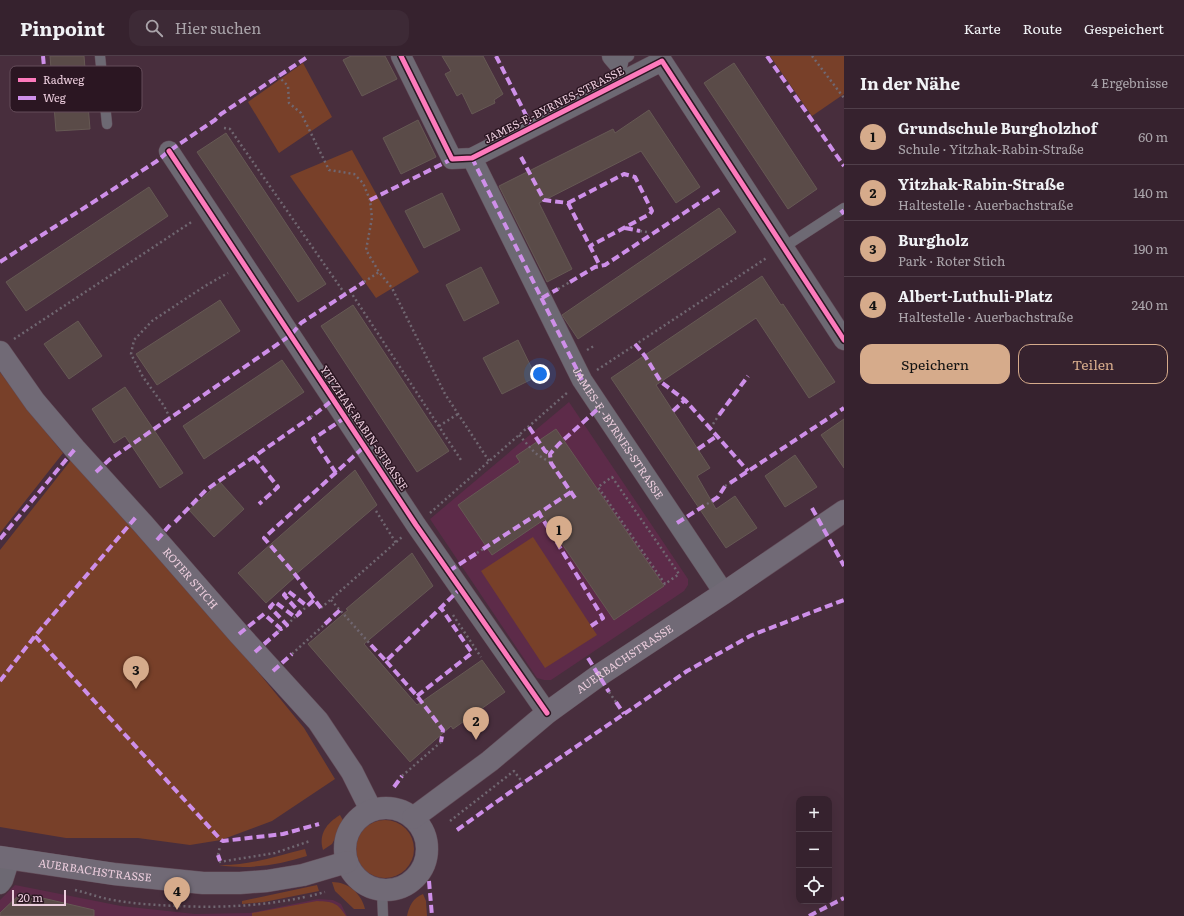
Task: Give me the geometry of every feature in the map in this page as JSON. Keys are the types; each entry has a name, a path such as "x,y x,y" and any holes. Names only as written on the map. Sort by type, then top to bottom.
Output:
{"main road":[{"name":"ROTER STICH","path":"0,352 34,402 318,721 352,772 371,810"},
{"name":"AUERBACHSTRASSE","path":"414,818 490,761 547,713 598,676 724,593 844,511"},
{"path":"384,808 400,810 414,818 427,840 428,856 420,875 403,887 393,890 382,891 371,888 360,882 352,873 347,862 345,850 346,838 351,827 359,818 371,810 384,808"},
{"name":"AUERBACHSTRASSE","path":"5,858 114,874 203,883 266,881 303,875 347,862"}],"street":[{"name":"JAMES-F.-BYRNES-STRASSE","path":"400,56 452,159 472,158 662,61 844,340"},
{"name":"YITZHAK-RABIN-STRASSE","path":"169,151 416,524 547,713"},
{"name":"JAMES-F.-BYRNES-STRASSE","path":"472,158 582,380 724,593"},
{"name":"AUERBACHSTRASSE","path":"0,884 3,880 5,858"}],"lane":[{"path":"100,56 101,66"},
{"path":"106,112 107,124"},
{"path":"784,247 844,208"},
{"path":"382,891 383,916"}],"path":[{"path":"812,56 844,98"},
{"path":"278,76 288,86 289,103 301,113 329,170 354,174 363,183 370,200 372,218 366,250 379,272 392,288 445,394 489,461"},
{"path":"224,128 230,129 345,294"},
{"path":"25,332 208,210"},
{"path":"640,231 647,232"},
{"path":"322,608 582,380 784,247"},
{"path":"170,418 164,406 143,377 131,354 134,340 152,321 205,286 244,264"},
{"path":"364,282 379,272"},
{"path":"558,289 570,282"},
{"path":"350,291 461,460"},
{"path":"311,417 314,414"},
{"path":"439,426 458,414"},
{"path":"713,424 719,415"},
{"path":"519,435 535,453 551,463"},
{"path":"612,478 679,574 665,584 598,487 612,478"},
{"path":"725,486 730,483"},
{"path":"707,504 712,501"},
{"path":"376,511 396,543"},
{"path":"477,554 483,549"},
{"path":"331,600 371,645"},
{"path":"300,614 307,606"},
{"path":"449,609 481,657"},
{"path":"287,625 295,617"},
{"path":"292,654 325,624"},
{"path":"278,632 282,629"},
{"path":"609,692 616,702"},
{"path":"402,776 441,742"},
{"path":"450,821 514,772 523,783"},
{"path":"203,883 220,861 275,853 310,841"},
{"path":"218,855 220,846"},
{"path":"75,890 113,900 148,905 205,907 279,903 325,892"}],"shaded area":[{"path":"770,56 844,56 844,94 812,116"},
{"path":"303,63 332,117 279,153 248,102"},
{"path":"352,150 419,272 376,298 290,176"},
{"path":"0,372 28,410 63,453 0,533"},
{"path":"569,402 688,579 688,585 684,591 551,680 544,680 537,678 430,519"},
{"path":"71,460 241,651 304,728 335,779 272,821 221,840 190,845 138,838 66,838 0,827 0,550"},
{"path":"533,537 597,635 545,668 481,571"},
{"path":"340,815 344,822 332,844 323,850 323,834 328,825"},
{"path":"379,820 391,820 406,828 414,843 414,855 406,870 391,878 379,878 364,870 356,855 356,843 364,828"},
{"path":"305,849 307,856 285,862 252,867 219,865 241,864"},
{"path":"332,882 348,886 357,893 365,909 354,909 335,891"},
{"path":"15,885 121,906 195,914 250,913 318,899 333,900 341,904 347,916 0,916 0,900"},
{"path":"317,885 319,891 264,902 242,904 242,901"},
{"path":"423,894 426,901 427,916 407,916 412,903"},
{"path":"317,901 337,905 346,916 252,916 252,913"}],"building":[{"path":"50,56 84,56 85,66 51,66"},
{"path":"351,56 385,56 397,79 362,96 343,60"},
{"path":"442,56 483,56 503,94 494,100 495,103 472,114 462,93 457,96 445,74 451,71"},
{"path":"734,63 817,189 788,209 704,83"},
{"path":"649,110 700,187 676,203 641,151 539,203 572,269 547,282 499,186 613,129 615,133"},
{"path":"54,112 89,112 90,129 56,131"},
{"path":"418,120 436,157 401,174 383,138"},
{"path":"226,133 326,284 298,302 197,152"},
{"path":"149,187 168,216 26,311 6,282"},
{"path":"442,193 460,230 424,248 405,211"},
{"path":"719,208 736,232 578,339 562,315"},
{"path":"481,267 499,303 464,321 446,285"},
{"path":"762,276 781,305 783,304 835,382 809,398 756,318 656,385 710,468 697,476 716,509 735,496 757,528 726,548 611,378"},
{"path":"220,300 240,331 157,385 136,354"},
{"path":"353,305 449,451 417,472 321,326"},
{"path":"78,321 102,356 69,379 44,344"},
{"path":"518,340 536,377 502,394 483,358"},
{"path":"282,360 304,392 204,459 183,426"},
{"path":"125,387 183,473 160,488 125,436 114,443 92,409"},
{"path":"844,419 844,468 821,435"},
{"path":"556,429 664,586 614,620 545,519 492,555 458,505 520,462 516,456"},
{"path":"795,455 817,487 785,507 765,476"},
{"path":"355,470 377,505 295,575 296,576 266,603 238,573"},
{"path":"220,482 244,509 214,537 189,510"},
{"path":"412,553 433,586 364,644 417,705 482,660 505,692 453,729 451,726 410,762 308,644 348,610 346,609"},
{"path":"21,893 94,910 94,916 0,916 0,913"}],"marked path":[{"path":"43,56 44,66"},
{"path":"0,262 157,161 169,151 215,120 221,114 309,56"},
{"path":"496,56 532,127"},
{"path":"767,56 844,166"},
{"path":"521,157 544,200 568,203 600,266"},
{"path":"472,158 582,380"},
{"path":"370,200 452,159"},
{"path":"568,203 624,174 635,177 652,211 650,214 590,246"},
{"path":"570,282 595,267 605,265 722,188"},
{"path":"841,210 844,214"},
{"path":"625,228 640,231"},
{"path":"96,472 109,460 291,335 301,323 364,282"},
{"path":"542,298 558,289"},
{"path":"635,344 645,356 661,382 685,400 748,471"},
{"path":"719,415 748,376"},
{"path":"315,414 334,399"},
{"path":"673,411 685,400"},
{"path":"575,498 551,463 550,454 600,407"},
{"path":"730,483 844,408"},
{"path":"175,522 206,490 311,417"},
{"path":"336,473 313,439 346,417"},
{"path":"529,427 545,451 550,454"},
{"path":"698,449 717,436"},
{"path":"321,608 264,538 365,446"},
{"path":"0,539 75,449"},
{"path":"254,457 278,487 259,504"},
{"path":"712,501 718,497 725,486"},
{"path":"571,492 539,513 603,618 591,626"},
{"path":"677,523 707,504"},
{"path":"812,508 844,566"},
{"path":"483,549 539,513"},
{"path":"0,681 35,636 136,517"},
{"path":"157,540 170,525"},
{"path":"449,571 477,553"},
{"path":"371,645 386,661 461,588"},
{"path":"239,634 264,614 281,629 287,625 270,607 275,602 295,617 300,613 284,595 288,591 307,606 315,599"},
{"path":"457,830 687,671 752,635 844,600"},
{"path":"417,696 472,653 441,608"},
{"path":"325,624 340,610"},
{"path":"255,652 278,632"},
{"path":"35,636 221,840 283,834 319,824"},
{"path":"273,671 292,654"},
{"path":"588,658 609,692"},
{"path":"386,661 417,696 443,730 441,742"},
{"path":"616,702 624,714"},
{"path":"394,787 402,776"},
{"path":"218,855 220,861"},
{"path":"429,881 432,916"},
{"path":"809,916 844,898"}],"cycle path":[{"path":"401,56 452,159 472,158 662,61 844,340"},
{"path":"169,151 416,525 547,713"}],"place":[{"name":"Grundschule Burgholzhof","path":"559,549"},
{"name":"Burgholz","path":"136,689"},
{"name":"Yitzhak-Rabin-Straße","path":"476,740"},
{"name":"Albert-Luthuli-Platz","path":"177,910"}]}
